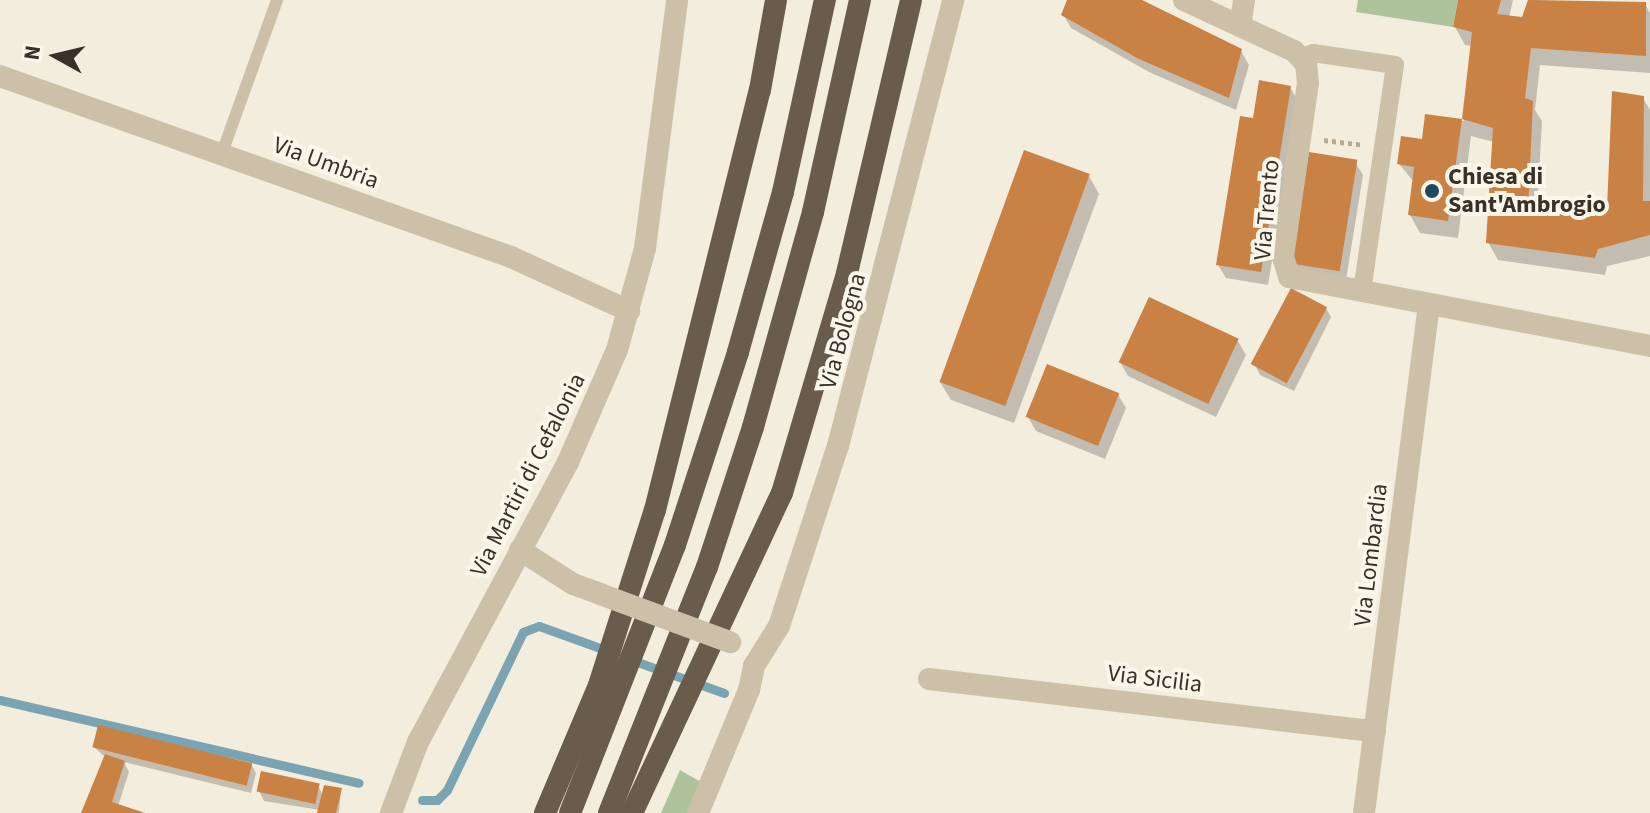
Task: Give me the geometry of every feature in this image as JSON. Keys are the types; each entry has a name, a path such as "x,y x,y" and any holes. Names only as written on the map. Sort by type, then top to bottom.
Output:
{"highway":[{"path":"545,813 599,685 655,510 760,90 776,0"},
{"path":"570,813 619,695 730,379 783,192 825,0"},
{"path":"609,813 707,567 753,427 813,212 860,0"},
{"path":"632,813 782,493 847,273 911,0"}],"street":[{"name":"Via Martiri di Cefalonia","path":"391,813 424,730 601,393 629,311 645,248 677,0"},
{"name":"Via Bologna","path":"698,813 749,690 754,666 779,626 855,389 953,0"},
{"path":"1184,0 1301,57 1313,53 1395,65 1362,292"},
{"path":"1240,26 1244,0"},
{"name":"Via Trento","path":"1301,57 1308,83 1283,257 1287,275 1650,346"},
{"name":"Via Umbria","path":"0,76 511,257 629,311"},
{"name":"Via Lombardia","path":"1364,813 1429,304"},
{"path":"520,550 565,580 730,642 754,666"},
{"name":"Via Sicilia","path":"929,679 1375,731"}],"lane":[{"path":"222,153 277,0"}],"path":[{"path":"1315,138 1383,148"}],"green space":[{"path":"1358,0 1458,0 1453,27 1356,12"},
{"path":"680,770 708,786 698,813 661,813"}],"building":[{"path":"1067,0 1142,0 1242,49 1229,98 1139,59 1061,15"},
{"path":"1458,0 1501,0 1497,14 1522,17 1528,0 1646,2 1646,56 1531,48 1525,98 1533,101 1528,210 1589,217 1607,208 1612,91 1644,96 1643,201 1650,201 1650,235 1598,249 1595,258 1486,243 1493,128 1462,119 1472,32 1453,27"},
{"path":"1259,80 1291,86 1261,272 1216,265 1240,116 1253,118"},
{"name":"Chiesa di Sant'Ambrogio","path":"1425,114 1462,119 1448,221 1408,215 1414,167 1397,164 1401,136 1422,139"},
{"path":"1024,150 1090,174 1005,406 940,382"},
{"path":"1309,152 1357,160 1340,271 1291,264"},
{"path":"1291,288 1327,307 1287,383 1251,364"},
{"path":"1149,297 1239,339 1208,404 1119,362"},
{"path":"1047,364 1119,393 1098,446 1026,417"},
{"path":"98,725 252,763 247,786 92,747"},
{"path":"105,754 125,761 112,802 145,813 81,813"},
{"path":"261,771 320,783 315,804 257,792"},
{"path":"324,785 342,788 336,813 317,813"}],"waterway":[{"path":"422,800 437,800 447,790 523,632 539,626 608,651"},
{"path":"629,659 724,693"},
{"path":"0,700 359,783"}],"place":[{"name":"Chiesa di Sant'Ambrogio","path":"1432,191"}]}
